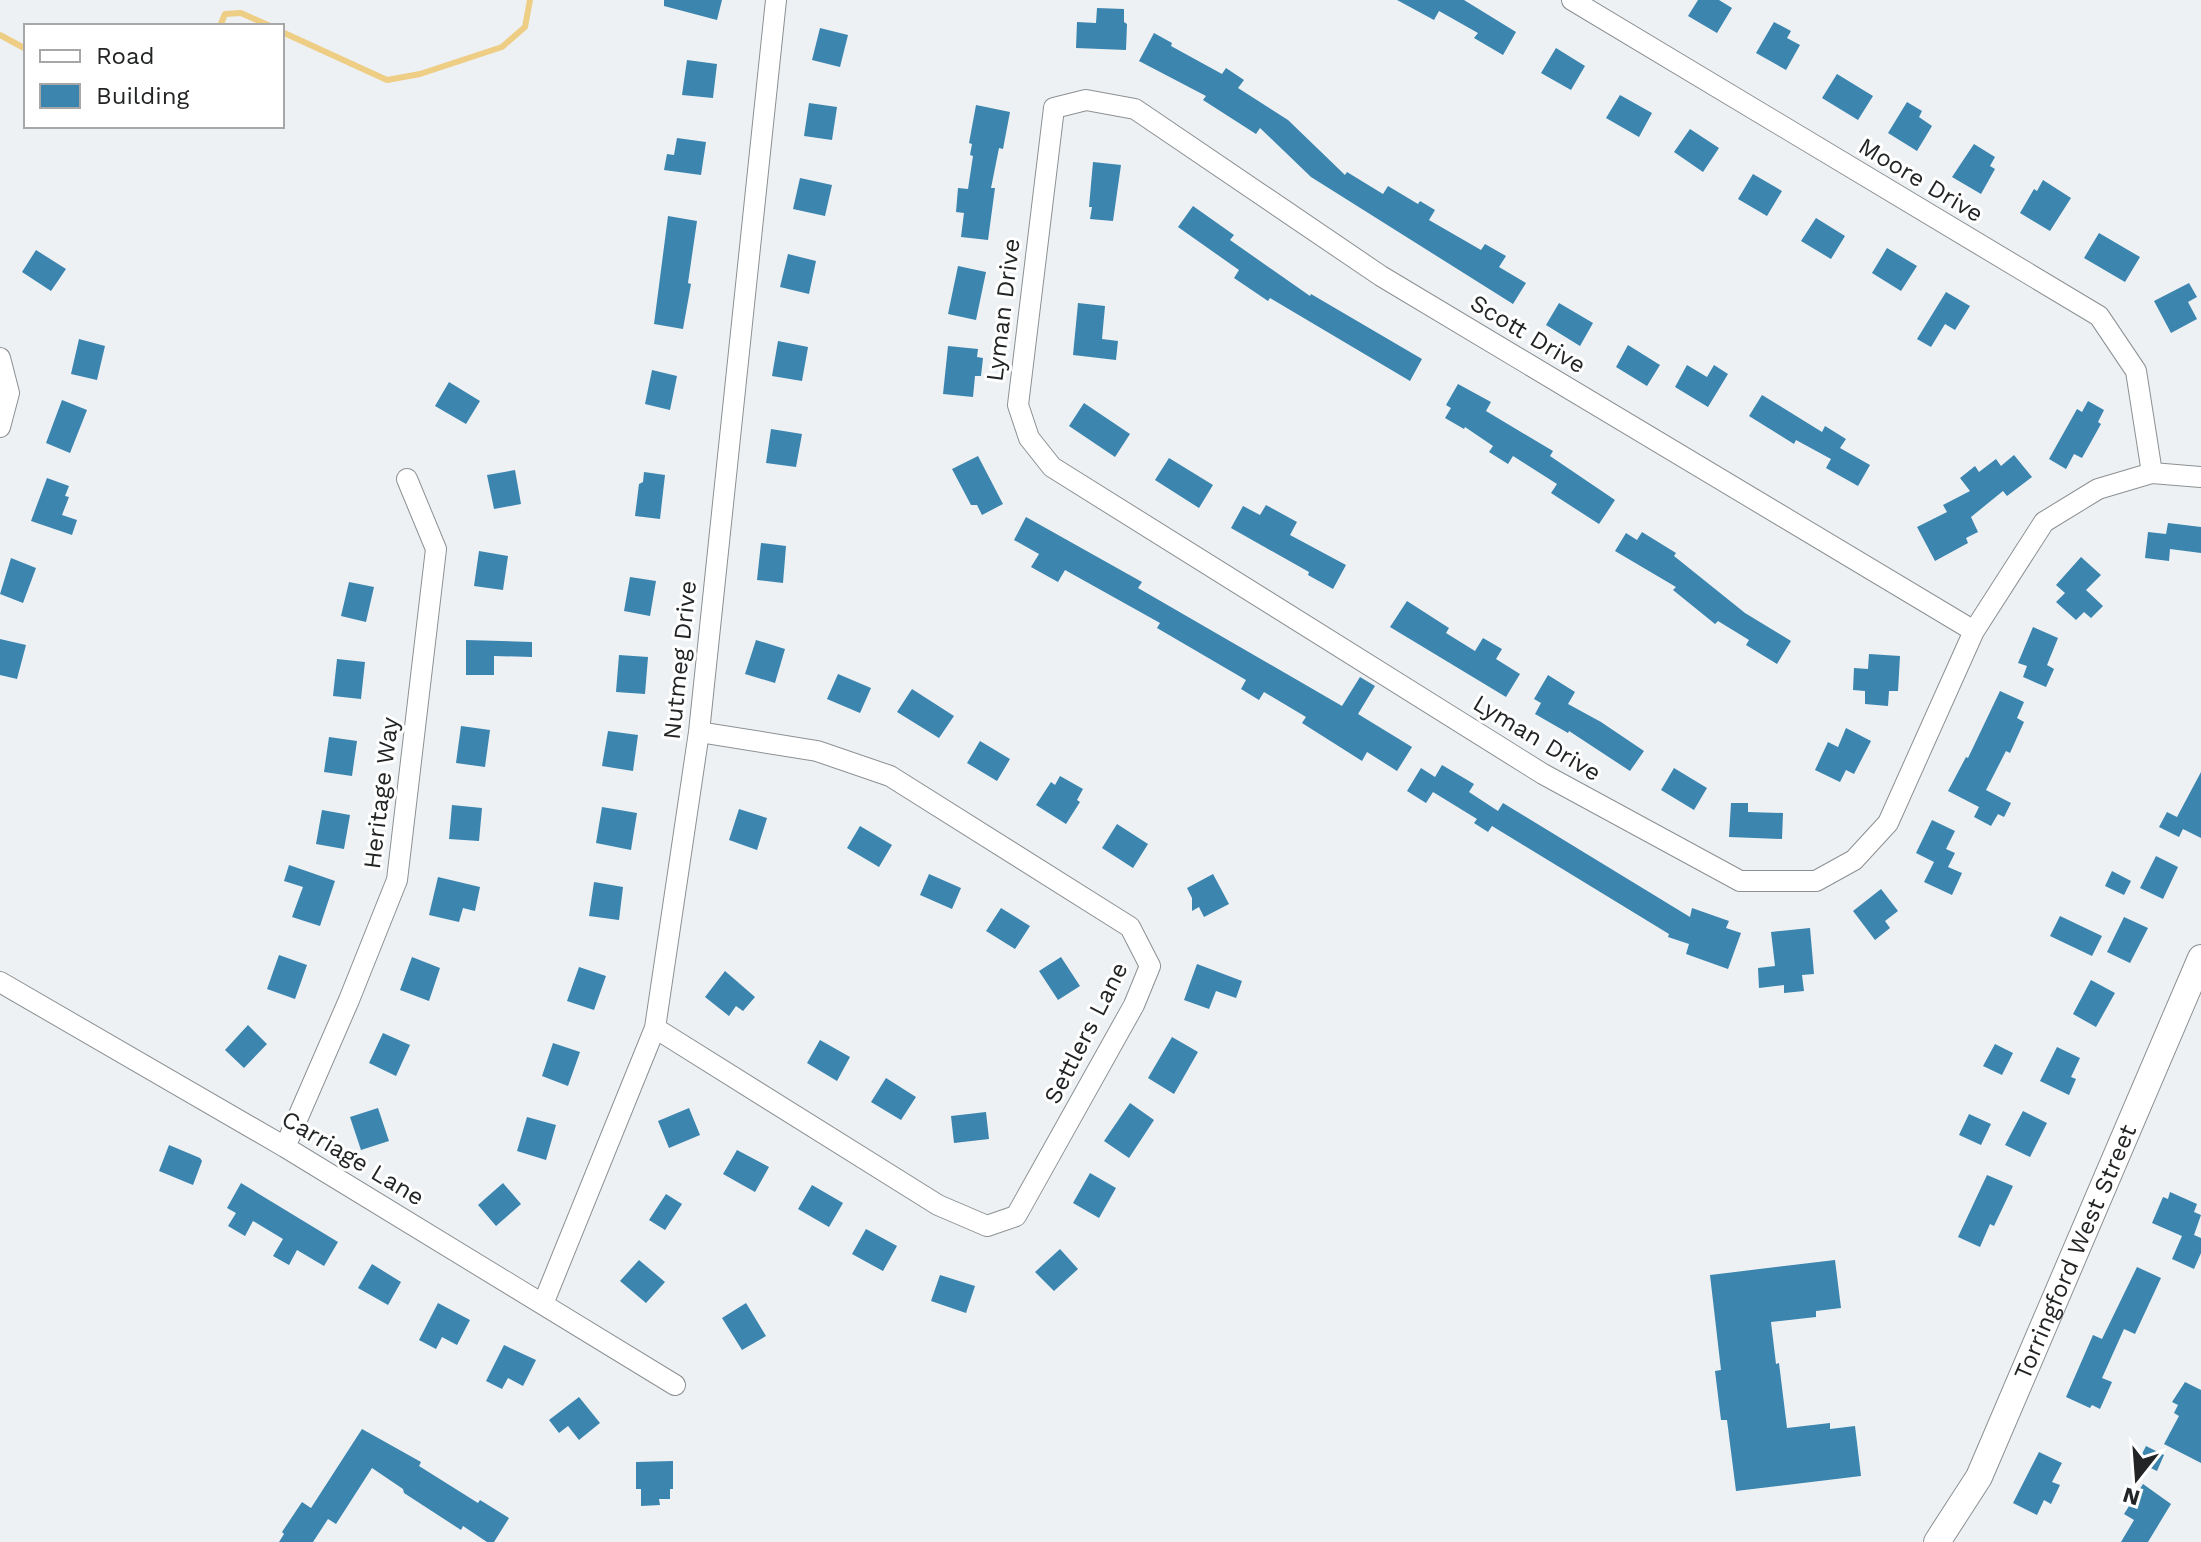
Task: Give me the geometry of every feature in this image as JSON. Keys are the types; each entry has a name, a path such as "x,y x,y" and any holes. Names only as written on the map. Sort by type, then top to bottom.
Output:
{"main road":[{"name":"Torringford West Street","path":"1937,1542 1979,1477 2201,958"}],"street":[{"name":"Nutmeg Drive","path":"543,1304 655,1028 699,732 776,0"},
{"name":"Moore Drive","path":"1572,0 2099,316 2136,371 2152,473"},
{"name":"Scott Drive","path":"1054,108 1086,100 1135,109 1381,276 1974,631"},
{"name":"Lyman Drive","path":"1054,108 1018,405 1029,438 1052,467 1543,774 1740,881 1816,881 1854,860 1888,823 1974,631 2044,522 2098,489 2152,473 2201,477"},
{"path":"0,358 9,393 0,427"},
{"name":"Heritage Way","path":"285,1147 397,880 436,549 407,479"},
{"name":"Settlers Lane","path":"655,1028 938,1205 987,1226 1016,1216 1134,1005 1150,966 1130,927 890,776 817,751 699,732"},
{"name":"Carriage Lane","path":"0,982 285,1147 675,1385"}],"building":[{"path":"664,0 722,0 717,20 664,6"},
{"path":"1397,0 1464,0 1516,32 1503,55 1474,38 1478,33 1439,11 1434,20"},
{"path":"1698,0 1719,0 1732,8 1717,33 1688,16"},
{"path":"1097,8 1124,9 1126,50 1076,48 1077,22 1096,23"},
{"path":"1774,22 1791,31 1787,38 1800,45 1786,70 1756,53"},
{"path":"820,28 848,35 840,67 812,60"},
{"path":"1154,33 1222,74 1226,68 1244,80 1238,88 1288,120 1345,175 1347,172 1383,194 1388,186 1418,204 1420,201 1435,210 1429,220 1481,250 1485,244 1506,256 1499,267 1526,283 1513,304 1311,177 1260,128 1256,134 1203,100 1206,96 1139,61"},
{"path":"1556,48 1585,66 1571,90 1541,73"},
{"path":"687,60 717,64 713,98 682,95"},
{"path":"1837,74 1873,96 1858,120 1822,98"},
{"path":"1620,95 1652,113 1639,137 1606,118"},
{"path":"1907,102 1922,111 1919,117 1932,126 1917,151 1888,133"},
{"path":"809,103 837,107 832,140 804,136"},
{"path":"976,105 1010,112 991,188 995,188 988,240 961,237 964,213 956,212 958,188 968,189 973,156 970,155 972,144 969,143"},
{"path":"1690,129 1719,148 1703,172 1674,152"},
{"path":"677,138 706,142 701,175 664,170 667,154 674,155"},
{"path":"1974,144 1995,157 1990,166 1995,169 1981,194 1952,177"},
{"path":"1093,162 1121,165 1113,221 1090,219"},
{"path":"1753,174 1782,191 1767,216 1738,199"},
{"path":"800,178 832,185 825,216 793,209"},
{"path":"2043,180 2071,198 2050,231 2020,213"},
{"path":"1193,206 1234,235 1230,240 1310,296 1422,359 1410,381 1270,298 1268,301 1234,278 1239,270 1178,227"},
{"path":"668,216 697,221 683,329 654,324"},
{"path":"1816,218 1845,236 1831,259 1801,241"},
{"path":"2099,233 2140,257 2125,282 2084,258"},
{"path":"1887,248 1917,266 1901,291 1872,273"},
{"path":"36,250 66,269 51,291 22,272"},
{"path":"788,254 816,261 809,294 780,287"},
{"path":"958,266 986,272 976,320 948,314"},
{"path":"2189,283 2197,297 2188,302 2197,319 2171,333 2154,301"},
{"path":"1946,292 1970,306 1955,330 1945,324 1931,347 1917,339"},
{"path":"1078,303 1105,306 1102,339 1118,341 1116,360 1073,355"},
{"path":"1559,303 1593,323 1580,346 1546,325"},
{"path":"79,339 105,346 97,380 71,374"},
{"path":"778,341 808,347 802,381 772,376"},
{"path":"1628,345 1660,365 1647,386 1616,367"},
{"path":"948,346 978,349 977,357 983,358 981,376 975,376 973,397 943,394"},
{"path":"1687,365 1707,377 1714,365 1728,374 1708,407 1675,387"},
{"path":"652,370 677,376 670,410 645,404"},
{"path":"449,382 480,401 466,424 435,406"},
{"path":"1458,384 1491,402 1486,411 1553,451 1550,456 1615,500 1599,524 1551,493 1557,484 1513,456 1508,464 1489,452 1493,446 1445,418 1451,408 1446,405"},
{"path":"1762,395 1822,432 1825,426 1846,439 1840,448 1870,465 1858,486 1826,468 1831,459 1796,440 1794,444 1749,416"},
{"path":"62,400 87,410 70,453 46,443"},
{"path":"2088,401 2104,410 2098,422 2101,424 2082,458 2074,454 2066,469 2049,459 2077,409 2082,412"},
{"path":"1084,403 1130,434 1115,457 1069,426"},
{"path":"771,429 802,434 796,467 766,463"},
{"path":"2014,455 2032,477 2007,496 2003,491 1971,517 1978,532 1966,538 1968,543 1935,561 1917,527 1947,512 1943,505 1970,491 1960,478 1975,466 1979,472 1996,459 2001,466"},
{"path":"978,456 1003,504 982,515 977,505 971,505 952,469"},
{"path":"1169,458 1213,485 1199,508 1155,480"},
{"path":"515,470 521,504 494,509 487,475"},
{"path":"644,472 665,475 660,519 635,516 639,484 643,482"},
{"path":"47,478 69,486 65,496 69,497 62,515 77,520 72,535 31,521"},
{"path":"1266,505 1297,522 1290,535 1346,565 1333,589 1231,528 1243,506 1260,515"},
{"path":"1026,517 1142,582 1138,588 1342,706 1360,677 1375,686 1358,714 1412,747 1397,771 1367,752 1362,761 1302,723 1306,717 1264,692 1259,700 1241,689 1246,680 1157,628 1160,623 1065,570 1058,582 1031,567 1039,554 1014,540"},
{"path":"2168,523 2201,527 2201,553 2170,549 2169,561 2145,558 2148,532 2166,534"},
{"path":"1642,532 1676,553 1674,556 1745,613 1791,641 1777,664 1746,645 1749,640 1718,621 1715,624 1673,590 1676,587 1615,551 1626,533 1637,540"},
{"path":"761,543 786,546 783,583 757,580"},
{"path":"479,551 508,556 503,590 474,586"},
{"path":"2081,557 2101,575 2086,590 2103,606 2091,618 2084,612 2076,620 2056,602 2065,593 2056,585"},
{"path":"11,558 36,568 23,603 0,594"},
{"path":"630,577 656,581 650,616 624,611"},
{"path":"349,582 374,587 366,622 341,616"},
{"path":"1407,601 1449,628 1446,633 1475,651 1483,638 1502,649 1496,659 1520,674 1506,697 1390,627"},
{"path":"2033,627 2058,638 2047,665 2054,669 2046,687 2023,677 2027,666 2018,663"},
{"path":"0,639 26,645 17,679 0,675"},
{"path":"466,640 532,642 532,657 494,656 494,675 466,675"},
{"path":"756,640 785,649 775,683 745,674"},
{"path":"1869,654 1900,656 1898,691 1889,691 1888,706 1865,704 1865,691 1853,690 1854,668 1868,669"},
{"path":"619,655 648,657 645,694 616,692"},
{"path":"337,659 365,662 361,699 333,696"},
{"path":"838,674 871,688 860,713 827,699"},
{"path":"1548,675 1575,692 1568,704 1644,751 1630,771 1569,731 1535,714 1541,703 1534,699"},
{"path":"912,689 954,716 939,738 897,712"},
{"path":"2000,691 2024,702 2017,718 2024,722 2010,753 2006,751 1986,790 2011,803 2004,817 1998,814 1991,826 1974,817 1979,807 1948,791 1968,758"},
{"path":"461,726 490,730 485,767 456,763"},
{"path":"1846,728 1871,741 1854,774 1846,770 1840,782 1815,770 1828,742 1838,747"},
{"path":"608,731 638,735 633,771 602,766"},
{"path":"329,737 357,741 352,776 324,772"},
{"path":"980,741 1010,759 997,781 967,763"},
{"path":"1442,765 1474,784 1469,792 1498,811 1503,803 1690,917 1692,908 1729,921 1726,928 1741,933 1728,969 1686,954 1689,944 1668,937 1669,934 1492,826 1488,832 1474,823 1477,819 1433,792 1426,803 1407,791 1421,768 1435,777"},
{"path":"1674,768 1707,788 1694,810 1661,790"},
{"path":"2201,772 2201,838 2183,829 2179,837 2159,827 2167,812 2177,817"},
{"path":"1060,776 1083,789 1077,800 1080,802 1066,824 1036,805 1051,782 1055,785"},
{"path":"1731,803 1748,803 1748,812 1783,813 1782,839 1729,837"},
{"path":"452,805 482,808 479,841 449,839"},
{"path":"602,807 637,813 631,850 596,843"},
{"path":"739,809 767,818 757,850 729,840"},
{"path":"322,810 350,815 344,849 316,844"},
{"path":"1932,820 1955,831 1946,849 1955,853 1948,867 1962,873 1952,895 1924,882 1934,862 1916,853"},
{"path":"1117,824 1148,844 1133,868 1102,848"},
{"path":"860,826 892,845 879,867 847,848"},
{"path":"2156,856 2178,867 2163,899 2140,888"},
{"path":"289,865 335,881 320,926 292,917 303,887 284,881"},
{"path":"2112,871 2131,881 2124,895 2105,886"},
{"path":"929,874 961,888 952,909 920,895"},
{"path":"1213,874 1229,904 1204,917 1199,907 1192,911 1192,898 1187,888"},
{"path":"438,877 480,887 475,911 463,908 459,922 429,915"},
{"path":"594,882 623,887 619,920 589,916"},
{"path":"1881,889 1898,911 1885,921 1890,928 1875,940 1853,911"},
{"path":"1001,908 1030,926 1015,949 986,931"},
{"path":"2060,916 2102,936 2092,956 2050,936"},
{"path":"2124,917 2148,928 2130,963 2107,952"},
{"path":"1810,928 1814,974 1802,975 1804,991 1784,993 1784,985 1759,988 1758,968 1775,966 1771,932"},
{"path":"279,955 307,965 295,999 267,989"},
{"path":"412,957 440,968 429,1001 400,990"},
{"path":"1061,957 1080,986 1058,1000 1039,971"},
{"path":"1197,964 1242,981 1236,998 1216,991 1209,1009 1184,1000"},
{"path":"579,967 606,976 594,1010 567,1001"},
{"path":"725,971 755,997 743,1011 736,1006 729,1016 705,997"},
{"path":"2091,980 2115,993 2096,1027 2073,1014"},
{"path":"248,1025 267,1044 244,1068 225,1050"},
{"path":"383,1033 410,1045 396,1076 369,1063"},
{"path":"1172,1037 1198,1052 1174,1094 1148,1078"},
{"path":"820,1040 850,1057 837,1081 807,1063"},
{"path":"553,1043 580,1052 568,1086 542,1076"},
{"path":"1995,1044 2013,1053 2002,1075 1983,1066"},
{"path":"2057,1047 2080,1058 2071,1077 2076,1079 2069,1095 2040,1081"},
{"path":"886,1078 916,1097 901,1120 871,1102"},
{"path":"1130,1103 1154,1120 1129,1158 1104,1141"},
{"path":"378,1108 389,1141 361,1150 350,1117"},
{"path":"689,1108 700,1135 669,1148 658,1121"},
{"path":"2023,1111 2047,1123 2030,1157 2005,1145"},
{"path":"986,1112 989,1139 954,1143 951,1116"},
{"path":"1969,1114 1991,1124 1981,1145 1959,1135"},
{"path":"527,1117 556,1125 546,1160 517,1151"},
{"path":"169,1145 202,1161 193,1185 159,1171"},
{"path":"737,1150 769,1167 755,1192 723,1174"},
{"path":"1090,1173 1116,1188 1099,1218 1073,1203"},
{"path":"1987,1175 2013,1186 1980,1247 1958,1237"},
{"path":"241,1183 338,1242 324,1266 297,1250 289,1265 273,1256 283,1239 253,1221 245,1236 228,1226 236,1213 227,1208"},
{"path":"503,1183 521,1204 496,1226 478,1205"},
{"path":"812,1185 843,1203 829,1227 798,1209"},
{"path":"2170,1192 2197,1204 2194,1212 2201,1215 2194,1235 2201,1238 2201,1253 2194,1269 2172,1259 2182,1236 2152,1223 2163,1197 2168,1199"},
{"path":"666,1194 682,1204 665,1230 649,1220"},
{"path":"866,1229 897,1246 883,1271 852,1254"},
{"path":"1060,1249 1078,1269 1054,1291 1035,1272"},
{"path":"639,1260 665,1282 646,1303 620,1281"},
{"path":"1835,1260 1841,1308 1816,1311 1816,1317 1771,1322 1776,1364 1779,1363 1787,1428 1830,1423 1830,1429 1855,1426 1861,1476 1736,1491 1727,1420 1721,1420 1715,1371 1721,1370 1710,1275"},
{"path":"372,1264 401,1282 388,1305 358,1288"},
{"path":"2137,1267 2161,1278 2135,1334 2124,1329 2102,1378 2112,1382 2100,1409 2092,1405 2090,1408 2066,1397 2093,1335 2102,1339"},
{"path":"940,1275 975,1286 966,1313 931,1301"},
{"path":"438,1303 470,1320 457,1345 442,1337 436,1349 419,1340"},
{"path":"746,1303 766,1336 742,1350 722,1318"},
{"path":"504,1345 536,1360 523,1386 508,1378 502,1389 486,1381"},
{"path":"2185,1382 2201,1390 2201,1463 2164,1444 2179,1416 2174,1413 2178,1405 2172,1402"},
{"path":"579,1397 600,1423 579,1440 568,1426 559,1433 549,1420"},
{"path":"362,1429 421,1462 419,1466 478,1503 480,1500 509,1518 494,1542 487,1542 463,1526 461,1530 372,1468 336,1524 328,1519 313,1542 279,1542 302,1502 311,1508"},
{"path":"2146,1446 2164,1455 2157,1471 2138,1462"},
{"path":"2039,1452 2062,1463 2052,1482 2060,1485 2051,1504 2044,1500 2037,1515 2013,1503"},
{"path":"673,1461 670,1499 659,1499 660,1505 641,1506 641,1489 636,1489 636,1462"},
{"path":"2143,1484 2171,1504 2148,1542 2121,1542 2134,1520 2124,1514"}],"waterway":[{"path":"284,33 387,80 420,74 502,47 525,27 530,0"},
{"path":"221,24 225,14 241,13 266,24"},
{"path":"0,35 24,48"}]}
